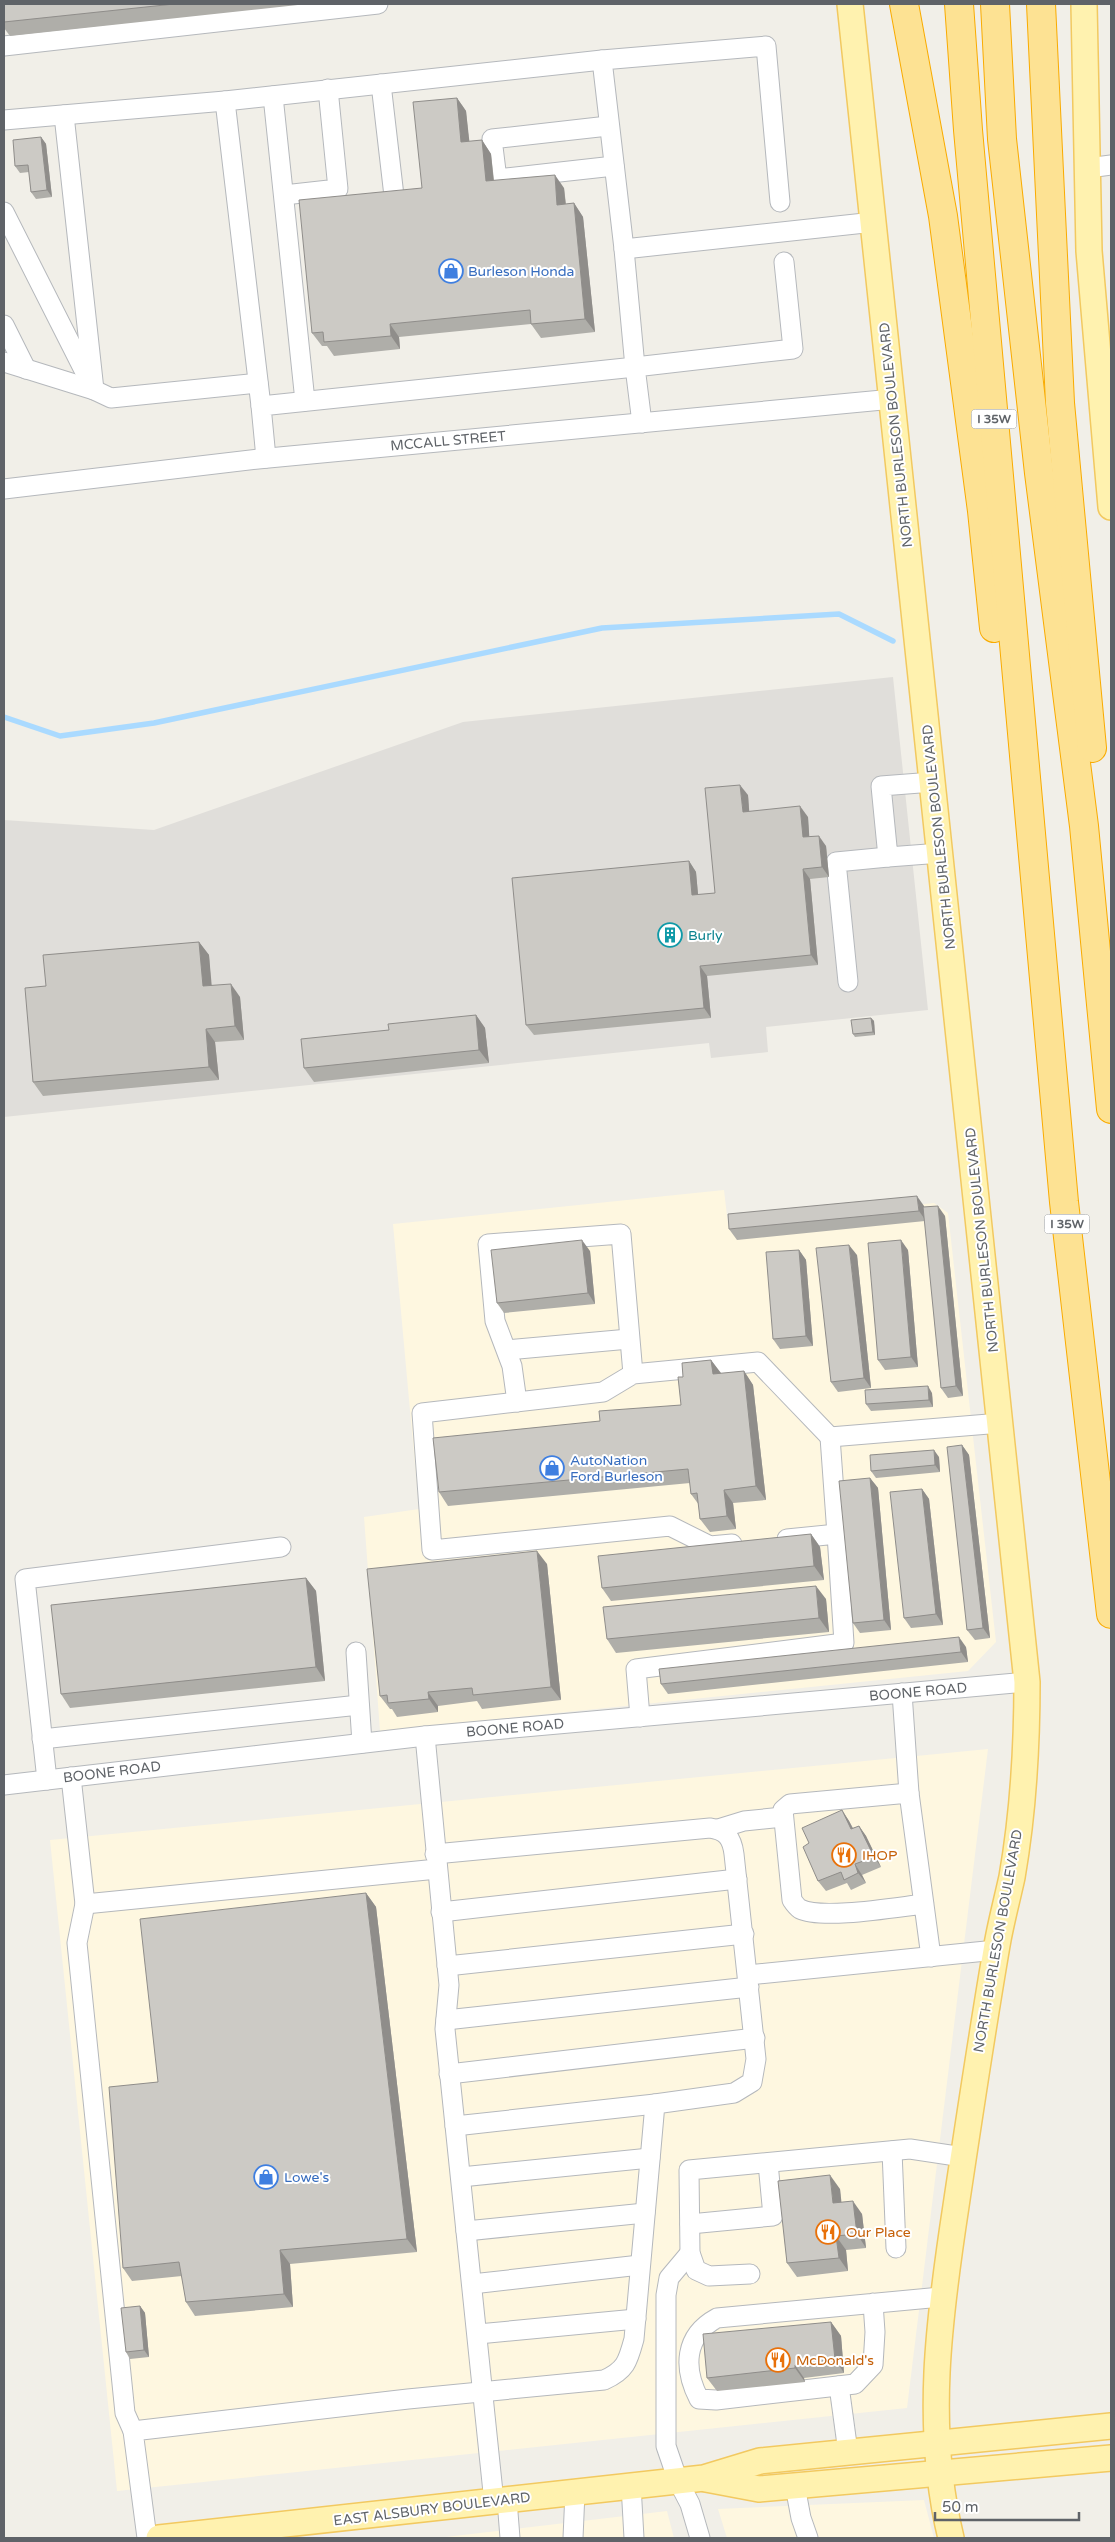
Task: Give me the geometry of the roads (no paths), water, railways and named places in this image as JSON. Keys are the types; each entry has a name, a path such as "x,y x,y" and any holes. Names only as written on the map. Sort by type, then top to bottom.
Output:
{"highway":[{"path":"904,4 946,235 982,511 1000,698 1031,833"},
{"name":"I 35W","path":"959,4 968,130 1064,1202 1111,1614"},
{"name":"I 35W","path":"995,4 1003,148 1039,473 1084,826 1111,1109"},
{"path":"1041,4 1060,403 1097,800 1084,826"}],"main road":[{"name":"NORTH BURLESON BOULEVARD","path":"850,4 1027,1682 1027,1734 1012,1875 996,1950 941,2297 937,2363 937,2443 939,2474 951,2538"},
{"path":"1084,4 1099,166 1089,252 1107,397 1111,507"},
{"name":"EAST ALSBURY BOULEVARD","path":"743,2477 760,2461 1104,2426"},
{"name":"EAST ALSBURY BOULEVARD","path":"172,2538 286,2532 501,2501 678,2480 743,2477 759,2489 1105,2459"}],"street":[{"path":"4,46 378,4"},
{"path":"4,120 225,101 602,60 766,46 780,202"},
{"path":"602,60 642,423"},
{"path":"381,84 394,196"},
{"path":"284,196 338,190 328,90"},
{"path":"273,96 305,401"},
{"path":"225,101 266,458"},
{"path":"64,115 94,390"},
{"path":"608,126 492,139 497,179 614,166"},
{"path":"4,212 94,390"},
{"path":"624,249 874,222"},
{"path":"261,406 793,349 784,262"},
{"path":"4,325 26,369"},
{"path":"4,362 94,390 111,398 258,383"},
{"name":"MCCALL STREET","path":"4,489 266,458 893,399"},
{"path":"888,857 881,786 933,782"},
{"path":"848,982 836,862 941,853"},
{"path":"517,1402 512,1366 495,1321 488,1244 621,1234 633,1374"},
{"path":"507,1350 629,1339"},
{"path":"640,1717 636,1669 844,1643 830,1437 758,1362 633,1374 603,1392 422,1413 432,1550 670,1526 710,1546 749,1542"},
{"path":"830,1437 1001,1423"},
{"path":"769,1540 837,1534"},
{"path":"47,1780 25,1578 281,1547"},
{"path":"356,1652 362,1743"},
{"name":"BOONE ROAD","path":"4,1785 425,1736 1027,1682"},
{"path":"902,1693 909,1792 931,1957"},
{"path":"42,1739 359,1705"},
{"path":"425,1736 449,1985 446,2020 449,2074 484,2391 501,2501 510,2538"},
{"path":"71,1777 85,1904 77,1943 125,2413 134,2431 147,2538"},
{"path":"909,1792 790,1804 782,1810 792,1900 798,1908 812,1912 851,1912 924,1904"},
{"path":"718,1829 744,1821 783,1817"},
{"path":"85,1904 710,1828 726,1833 733,1846 755,2038 754,2076 744,2089 734,2093 655,2104 455,2126"},
{"path":"442,1912 737,1878"},
{"path":"447,1966 744,1934"},
{"path":"446,2020 996,1950"},
{"path":"449,2074 755,2038"},
{"path":"134,2431 484,2391 604,2380 618,2374 628,2360 636,2319 655,2104"},
{"path":"750,2274 709,2276 696,2270 690,2253 689,2170 910,2149 962,2157"},
{"path":"892,2151 896,2248"},
{"path":"461,2177 650,2158"},
{"path":"690,2224 773,2216 768,2163"},
{"path":"466,2231 645,2213"},
{"path":"690,2253 668,2278 666,2295 666,2446 678,2480 690,2504 700,2538"},
{"path":"472,2284 640,2265"},
{"path":"699,2399 691,2374 689,2353 694,2336 706,2324 717,2318 941,2297"},
{"path":"666,2402 699,2399 716,2400 855,2384 873,2364 875,2332 873,2303"},
{"path":"478,2334 636,2319"},
{"path":"839,2386 848,2452"},
{"path":"631,2485 634,2538"},
{"path":"795,2486 801,2518 808,2538"},
{"path":"573,2538 575,2492"}],"waterway":[{"path":"4,717 60,736 154,723 602,628 839,614 893,641"}],"place":[{"name":"Burleson Honda","path":"451,271"},
{"name":"Burly","path":"670,935"},
{"name":"AutoNation Ford Burleson","path":"552,1468"},
{"name":"IHOP","path":"844,1855"},
{"name":"Lowe's","path":"266,2177"},
{"name":"Our Place","path":"828,2232"},
{"name":"McDonald's","path":"778,2360"}]}
